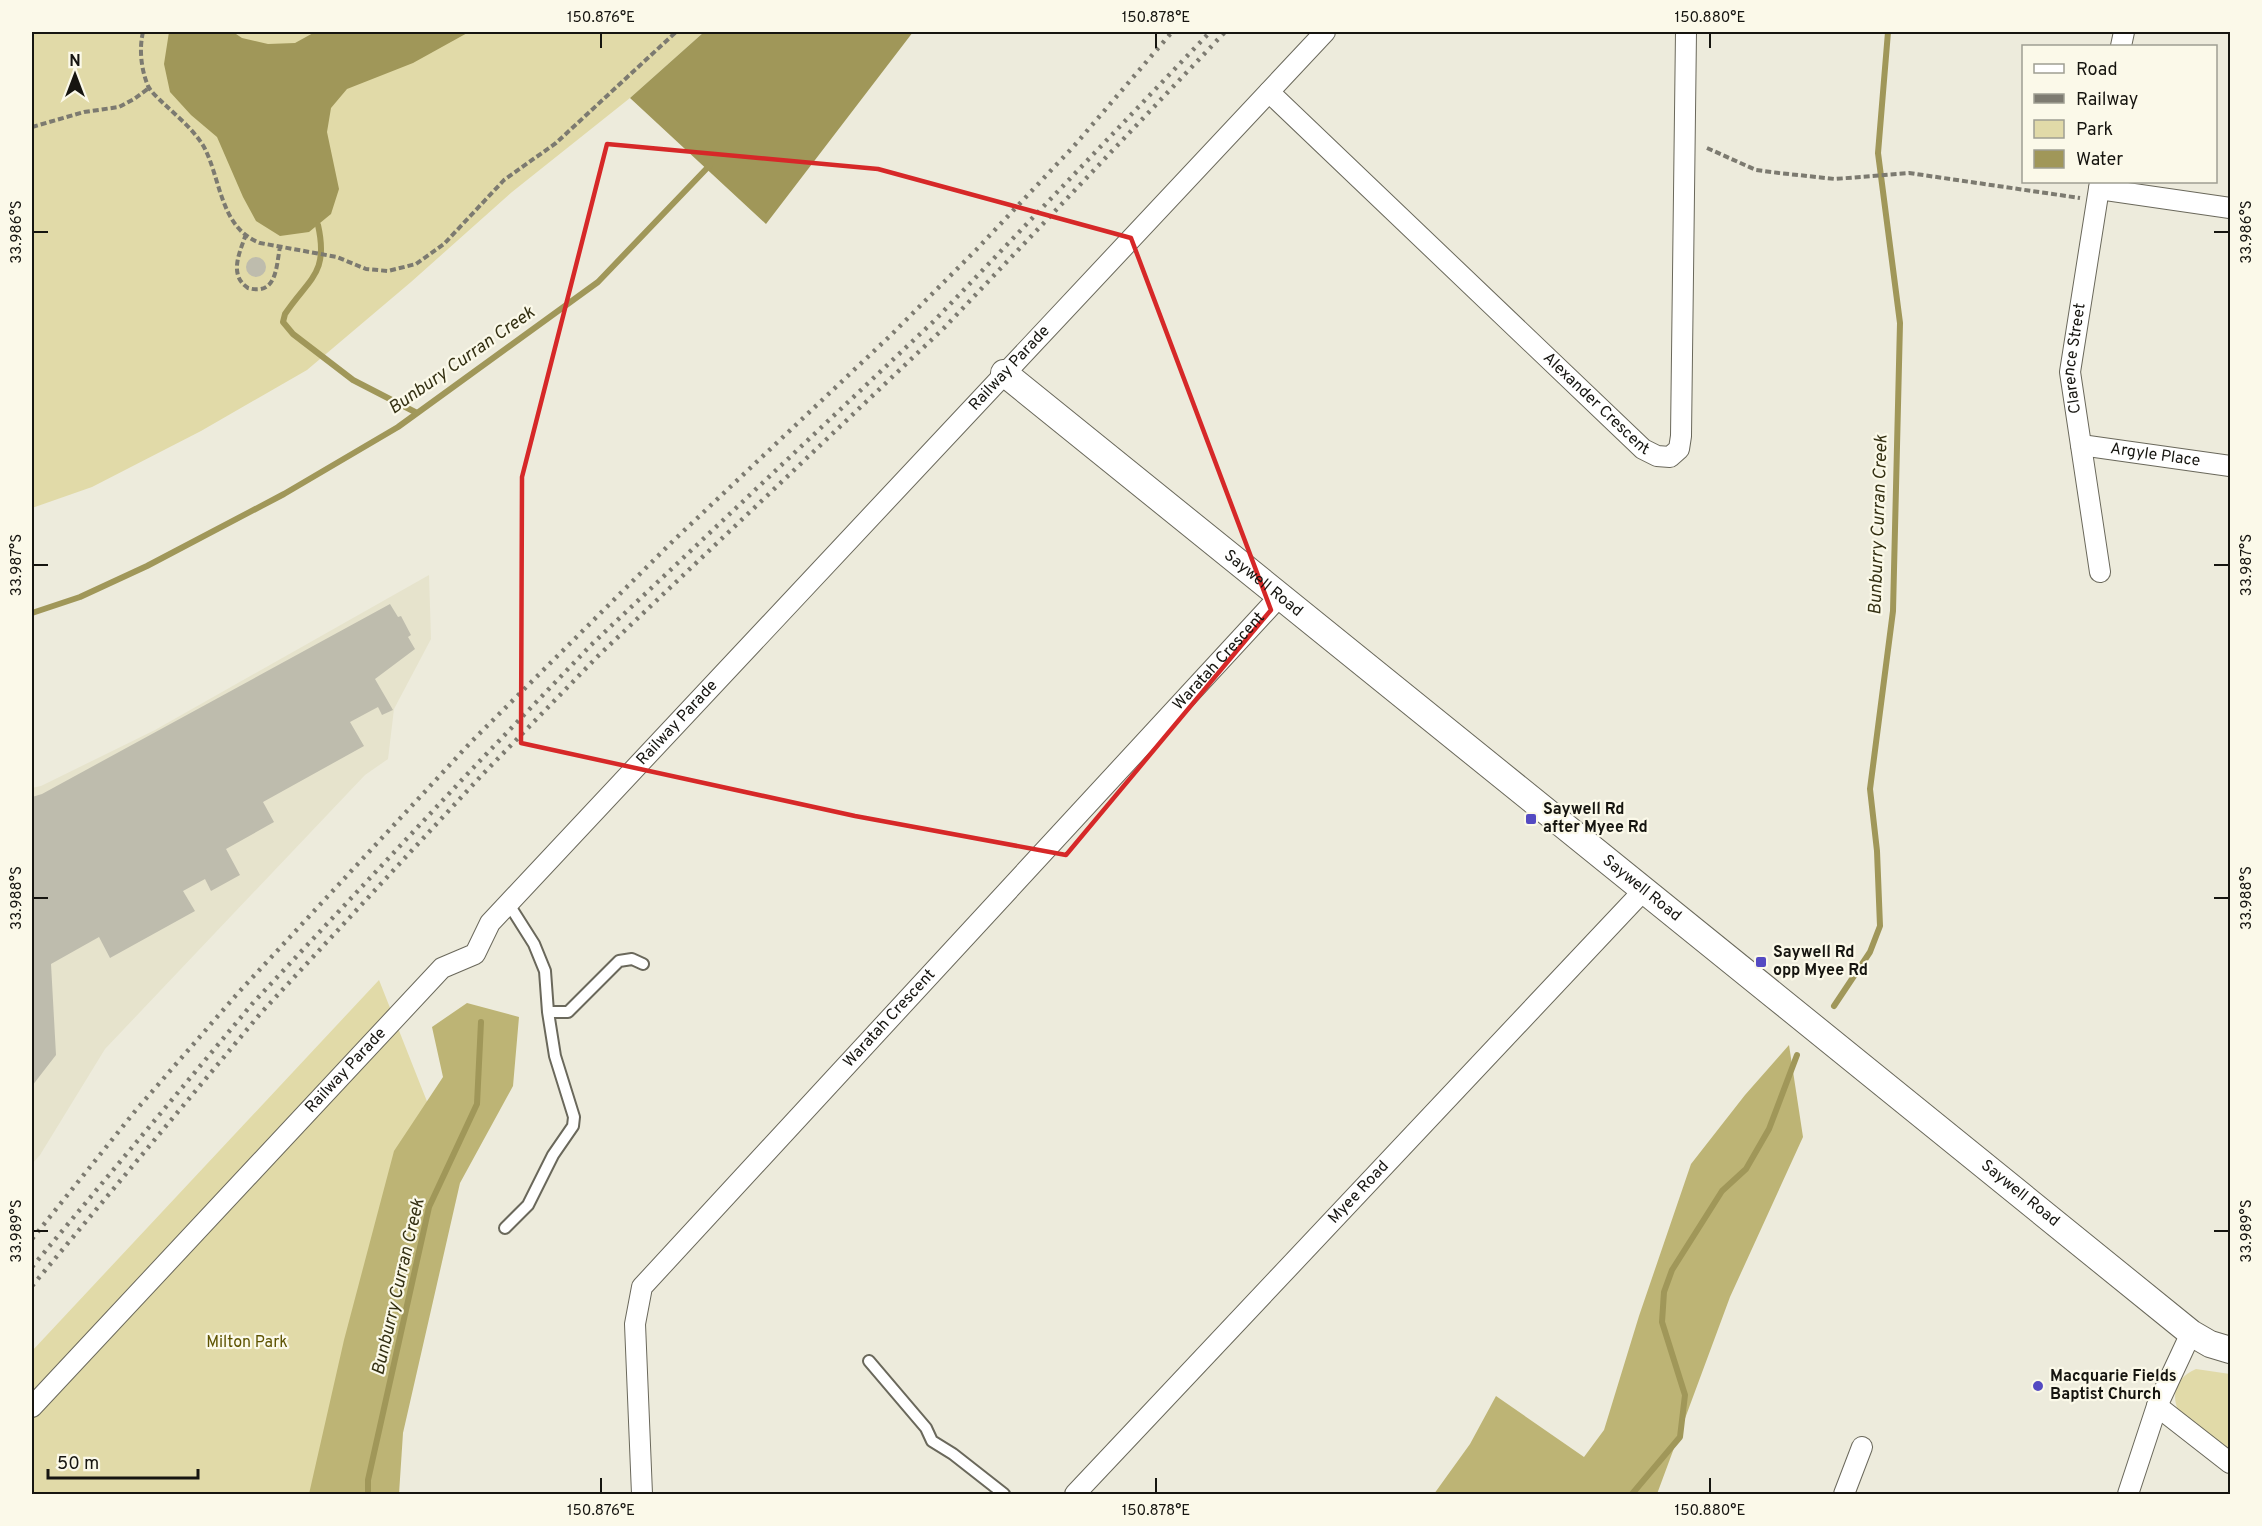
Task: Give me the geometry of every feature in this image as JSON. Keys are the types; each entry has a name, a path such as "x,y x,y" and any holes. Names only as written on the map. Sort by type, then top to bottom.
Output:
{"street":[{"name":"Railway Parade","path":"32,1407 442,968 475,954 490,923 508,903 1325,32"},
{"name":"Alexander Crescent","path":"1269,92 1643,449 1657,456 1670,457 1678,449 1681,436 1686,32"},
{"path":"2100,185 2230,208"},
{"name":"Clarence Street","path":"2100,185 2070,372 2100,572"},
{"name":"Saywell Road","path":"1004,373 1278,598 1899,1095 2191,1334 2210,1344 2230,1350"},
{"name":"Argyle Place","path":"2081,445 2230,466"},
{"name":"Waratah Crescent","path":"642,1494 635,1324 642,1287 1278,598"},
{"name":"Myee Road","path":"1075,1494 1644,890"},
{"path":"2128,1494 2157,1406 2191,1334"},
{"path":"2157,1406 2230,1463"},
{"path":"1844,1494 1862,1447"}],"lane":[{"path":"506,1228 528,1205 553,1155 573,1126 574,1117 570,1097 555,1056 548,1012 545,971 534,944 508,903"},
{"path":"548,1012 568,1012 619,961 632,959 643,964"},
{"path":"869,1361 926,1428 932,1441 953,1454 1004,1494"}],"path":[{"path":"143,32 141,59 149,88 185,123 201,143 221,198 235,223 246,234 256,241 330,256 366,269 388,271 416,264 444,244 504,180 556,142 676,32"},
{"path":"32,127 84,112 119,107 149,88"},
{"path":"1707,148 1756,170 1835,178 1918,174 2082,198 2100,185"},
{"path":"246,234 236,268 239,280 248,288 262,288 272,281 276,275 280,247"}],"highlighted area":[{"path":"607,144 878,169 1131,238 1271,610 1066,855 855,816 521,743 522,477"}],"shaded area":[{"path":"429,575 431,639 394,709 388,759 365,775 105,1049 40,1155 32,1164 32,788 41,786 155,730"},
{"path":"467,1003 519,1017 513,1086 460,1183 403,1433 399,1494 309,1494 344,1340 394,1151 443,1077 432,1027"},
{"path":"1789,1045 1803,1137 1730,1297 1657,1494 1434,1494 1470,1444 1496,1396 1584,1457 1604,1430 1639,1316 1691,1164 1745,1095"}],"green space":[{"path":"32,32 704,32 630,98 512,192 307,370 201,431 92,487 32,508"},
{"name":"Milton Park","path":"379,980 428,1104 379,1494 32,1494 32,1351"},
{"path":"2196,1369 2230,1374 2230,1455 2178,1410 2175,1397 2178,1385 2185,1376"}],"water":[{"path":"169,32 233,32 242,38 268,44 295,43 315,32 469,32 413,63 347,89 331,108 327,132 339,189 331,214 309,232 280,236 256,221 217,137 191,115 170,92 164,64"},
{"path":"704,32 913,32 766,224 630,98"}],"building":[{"path":"256,257 263,260 266,267 263,274 256,277 249,274 246,267 249,260"},
{"path":"390,604 398,617 401,616 415,649 375,679 393,710 382,715 378,707 350,722 364,746 263,802 274,822 226,849 240,875 211,891 205,879 183,891 195,911 110,958 99,937 51,964 56,1055 32,1086 32,797 42,794"}],"waterway":[{"name":"Bunburry Curran Creek","path":"1834,1006 1870,952 1880,926 1877,851 1870,789 1893,611 1900,323 1878,153 1888,32"},
{"name":"Bunbury Curran Creek","path":"32,613 80,597 147,566 284,494 398,427 598,282 710,165"},
{"path":"318,225 321,241 319,265 309,283 285,314 283,322 293,334 353,380 417,413"},
{"name":"Bunburry Curran Creek","path":"368,1494 368,1480 429,1207 477,1104 481,1022"},
{"name":"Bunburry Curran Creek","path":"1632,1494 1680,1437 1685,1395 1662,1322 1664,1292 1672,1270 1722,1191 1746,1169 1769,1129 1797,1055"}],"railway":[{"path":"32,1239 136,1110 238,993 471,742 673,541 891,335 976,250 1074,146 1172,32"},
{"path":"32,1267 252,1004 473,768 591,645 936,319 1210,32"},
{"path":"32,1286 260,1014 481,776 598,656 945,327 1225,32"}],"place":[{"name":"Saywell Rd after Myee Rd","path":"1531,819"},
{"name":"Saywell Rd opp Myee Rd","path":"1761,962"},
{"name":"Macquarie Fields Baptist Church","path":"2038,1386"}]}
